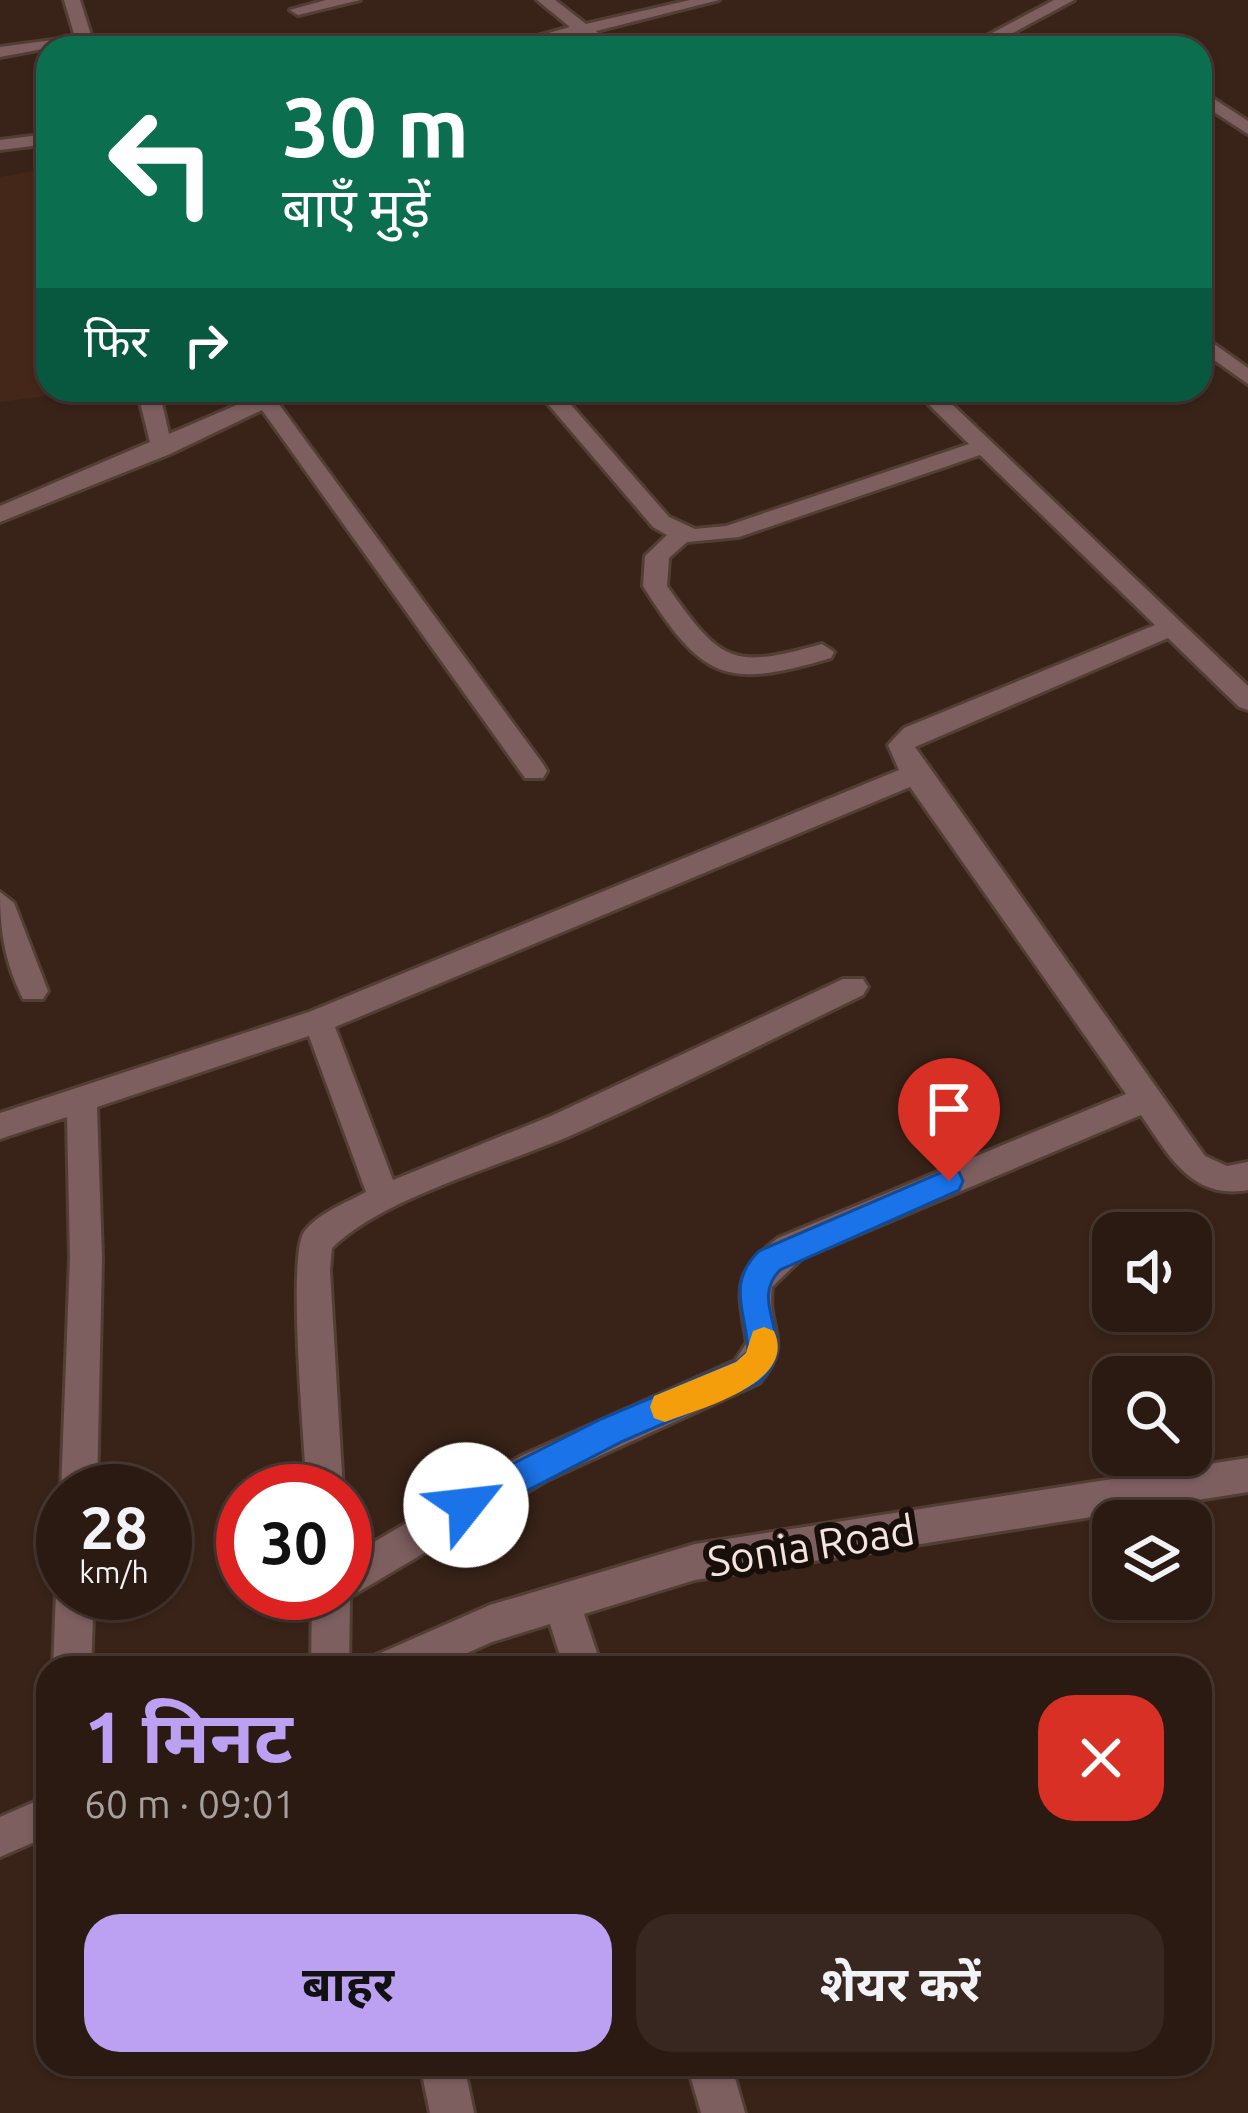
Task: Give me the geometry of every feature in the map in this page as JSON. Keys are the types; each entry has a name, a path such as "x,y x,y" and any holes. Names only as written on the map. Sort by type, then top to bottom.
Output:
{"street":[{"path":"72,0 83,36"},
{"path":"298,10 352,0"},
{"path":"545,0 592,36"},
{"path":"553,36 710,0"},
{"path":"996,36 1066,0"},
{"path":"0,52 36,49"},
{"path":"1212,103 1248,129"},
{"path":"0,145 36,140"},
{"path":"1221,356 1248,347"},
{"path":"1212,349 1248,378"},
{"path":"151,402 162,449"},
{"path":"0,515 264,402"},
{"path":"267,402 534,771"},
{"path":"557,402 661,523 680,536 706,538 731,532 983,447"},
{"path":"937,402 1248,701"},
{"path":"680,536 657,556 655,586 713,659 729,668 751,670 822,652"},
{"path":"1175,626 913,734 901,745 915,774 1194,1166 1225,1180 1248,1176"},
{"path":"0,1126 82,1103 318,1021 915,774"},
{"path":"0,903 33,991"},
{"path":"325,1464 316,1242 331,1227 384,1198 562,1125 853,987"},
{"path":"318,1021 384,1198"},
{"path":"372,1564 534,1468 747,1372 760,1361 764,1348 752,1291 756,1274 790,1247 1147,1099"},
{"path":"80,1464 86,1258 82,1103"},
{"name":"Sonia Road","path":"416,1656 490,1624 695,1562 1248,1475"},
{"path":"562,1603 579,1656"},
{"path":"72,1656 74,1620"},
{"path":"330,1656 331,1620"},
{"path":"0,1837 36,1821"},
{"path":"444,2076 452,2113"},
{"path":"712,2076 723,2113"}],"shaded area":[{"path":"36,171 36,397 0,402 0,177"}],"slow traffic":[{"path":"665,1407 747,1372 760,1361 764,1341"}],"route":[{"path":"466,1505 612,1430 747,1372 760,1361 764,1348 752,1291 756,1274 769,1261 790,1247 949,1181"}]}
